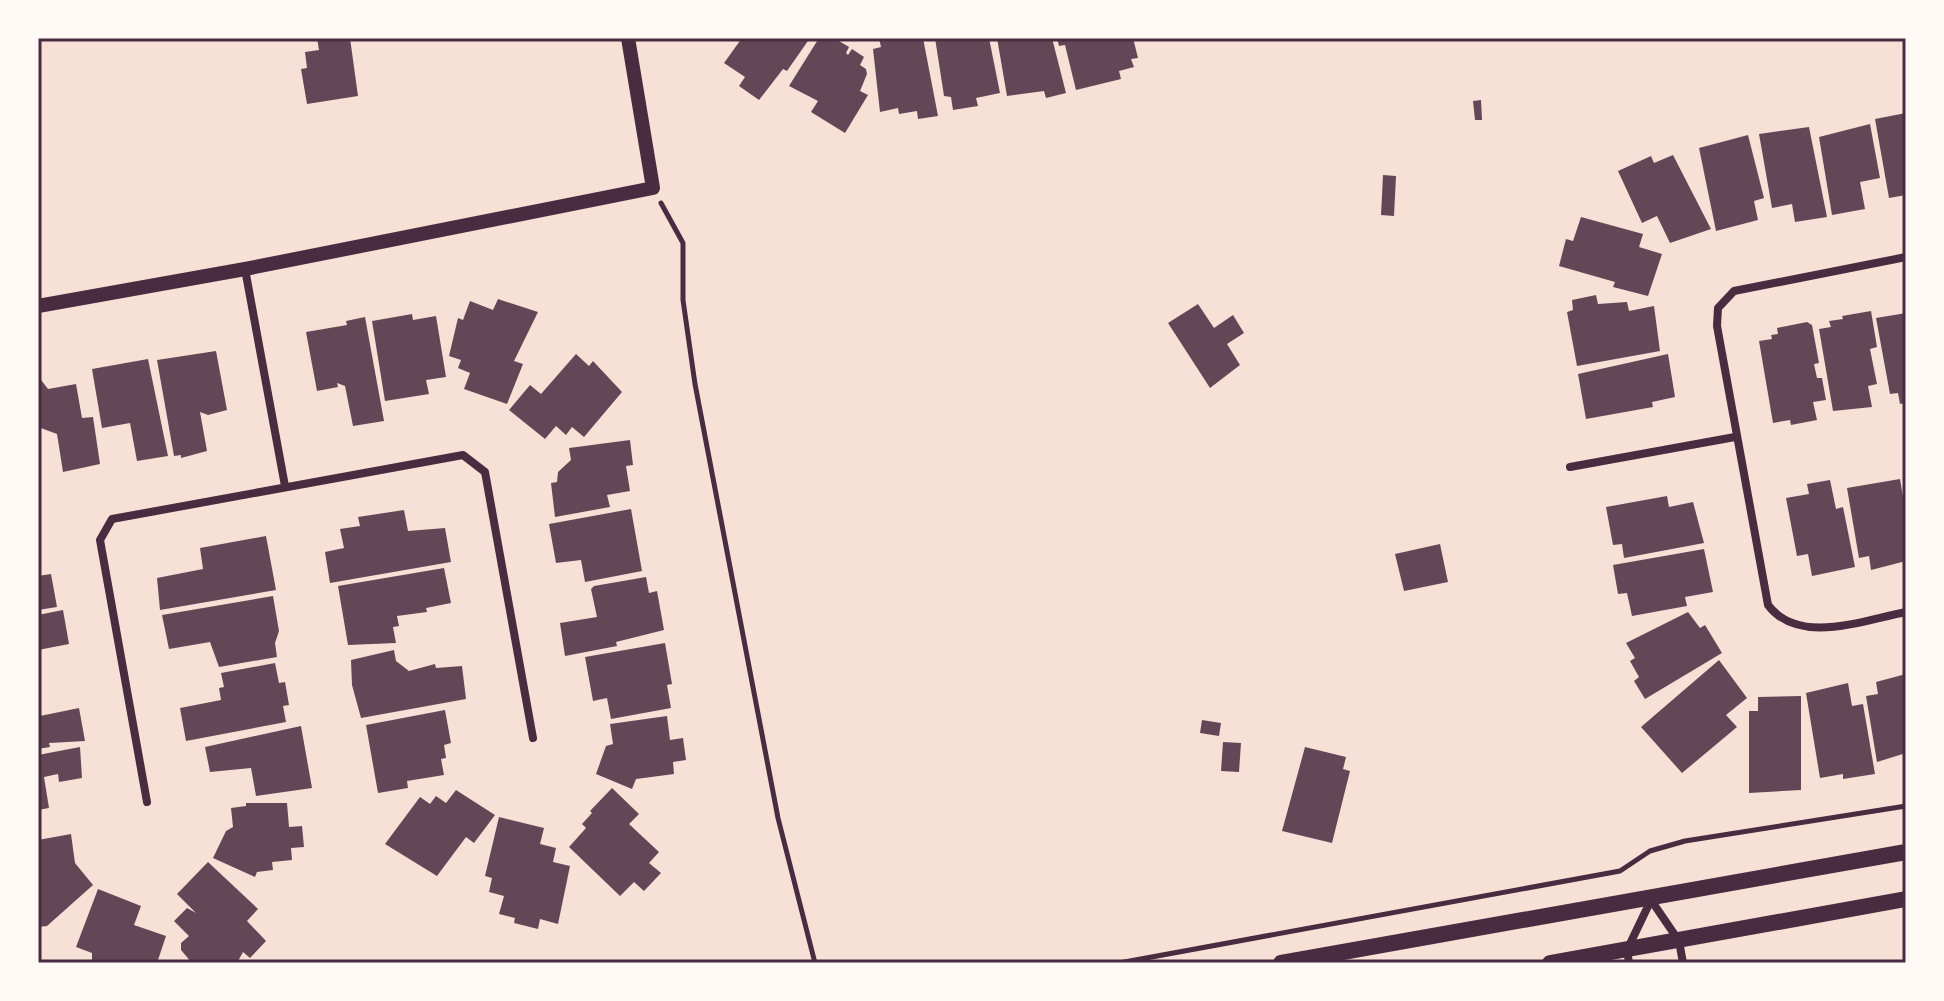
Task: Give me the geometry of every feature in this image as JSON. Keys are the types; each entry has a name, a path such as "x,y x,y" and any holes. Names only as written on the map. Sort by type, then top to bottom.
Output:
{"main road":[{"path":"1281,963 1651,900 1906,852"},
{"path":"1550,963 1628,956 1679,941 1906,899"}],"street":[{"path":"38,306 245,269 653,188 628,38"},
{"path":"1906,257 1752,285 1724,297 1718,308 1717,326 1764,595 1775,614 1792,625 1811,628 1906,612"},
{"path":"245,269 285,486"},
{"path":"1570,467 1735,437"},
{"path":"147,802 100,540 112,519 463,455 485,472 533,738"},
{"path":"1651,900 1679,941 1683,963"},
{"path":"1628,956 1651,900"}],"path":[{"path":"653,188 683,243 683,300 698,398 778,818 815,963"},
{"path":"1119,963 1620,871 1650,851 1685,841 1906,806"}],"building":[{"path":"317,38 350,38 358,96 307,104 301,69 307,68 305,52 319,50"},
{"path":"742,38 810,38 787,71 783,69 759,100 739,86 745,77 724,63"},
{"path":"819,38 834,38 849,47 848,55 852,49 864,57 860,65 867,74 860,91 868,95 845,133 811,112 818,101 789,86"},
{"path":"879,38 923,38 938,116 918,119 917,111 899,114 898,108 880,112 873,49 881,47"},
{"path":"935,38 989,38 1000,93 976,98 978,106 953,110 951,97 944,96"},
{"path":"997,38 1052,38 1066,93 1046,98 1044,91 1007,96"},
{"path":"1057,38 1133,38 1138,58 1131,59 1134,67 1119,71 1121,79 1076,90 1065,45 1059,46"},
{"path":"1481,100 1482,120 1475,120 1473,101"},
{"path":"1906,113 1906,195 1889,198 1875,119"},
{"path":"1870,124 1880,178 1860,182 1865,209 1832,215 1819,137"},
{"path":"1809,127 1827,217 1795,222 1792,204 1772,208 1759,134"},
{"path":"1748,135 1764,198 1754,201 1758,220 1716,231 1699,148"},
{"path":"1673,155 1711,229 1670,243 1657,216 1642,223 1618,171 1651,156 1654,163"},
{"path":"1383,175 1396,176 1394,216 1381,215"},
{"path":"1581,217 1643,234 1639,247 1662,254 1648,296 1613,287 1615,282 1559,266 1566,239 1573,241"},
{"path":"1596,295 1598,304 1627,302 1629,311 1654,306 1660,351 1577,366 1567,312 1573,310 1572,300"},
{"path":"498,299 538,312 514,361 523,364 507,404 464,389 470,373 458,368 461,360 449,356 458,318 463,320 470,301 493,310"},
{"path":"1198,304 1214,328 1233,315 1244,333 1227,344 1240,365 1210,388 1168,323"},
{"path":"1871,311 1877,347 1870,349 1877,384 1868,386 1872,407 1833,411 1819,329 1831,327 1829,321 1843,319 1842,316"},
{"path":"1906,313 1906,403 1900,404 1898,393 1890,394 1876,318"},
{"path":"412,314 413,320 436,316 446,377 426,380 429,394 385,401 372,321"},
{"path":"365,317 384,421 353,426 345,386 337,383 338,387 317,391 306,332 347,325 346,321"},
{"path":"1807,322 1812,325 1819,363 1814,364 1817,378 1822,378 1826,400 1813,402 1817,420 1791,425 1790,420 1773,423 1759,341 1772,339 1771,335 1778,334 1777,328"},
{"path":"216,351 227,410 208,415 200,412 207,451 181,458 181,455 174,456 157,360"},
{"path":"576,354 589,366 593,361 622,392 584,437 572,427 566,435 556,426 545,439 509,410 530,385 541,394"},
{"path":"1668,354 1675,397 1652,402 1653,407 1586,419 1578,374"},
{"path":"148,359 168,456 137,461 130,423 102,428 92,369"},
{"path":"38,376 48,389 76,384 82,418 93,417 100,464 63,472 57,434 38,427"},
{"path":"630,440 633,465 626,466 630,491 607,495 610,507 555,517 551,483 557,482 558,472 571,460 569,448"},
{"path":"1900,479 1906,514 1906,561 1871,570 1869,556 1859,558 1847,488"},
{"path":"1830,480 1836,509 1843,507 1855,567 1812,576 1808,554 1797,556 1786,498 1809,494 1807,484"},
{"path":"1667,496 1669,507 1693,502 1704,543 1624,558 1622,544 1613,545 1606,507"},
{"path":"631,509 642,571 585,582 581,560 556,563 549,524"},
{"path":"404,510 408,531 445,528 451,562 330,583 325,552 344,548 340,529 360,526 358,517"},
{"path":"266,536 276,590 160,610 157,578 203,569 200,548"},
{"path":"1440,544 1448,582 1404,591 1395,554"},
{"path":"1704,549 1713,592 1685,597 1687,606 1632,616 1627,593 1618,594 1613,565"},
{"path":"444,568 451,603 426,608 427,612 397,616 399,626 393,627 396,643 348,645 338,586"},
{"path":"51,574 57,607 38,610 38,576"},
{"path":"646,577 649,593 657,591 664,630 616,642 617,646 565,656 560,623 597,617 591,589 594,586"},
{"path":"273,596 279,631 275,643 277,657 219,667 210,642 169,649 162,615"},
{"path":"63,610 69,644 38,650 38,615"},
{"path":"1688,612 1700,628 1705,625 1722,653 1645,699 1634,681 1639,677 1630,661 1635,658 1626,643"},
{"path":"665,643 672,684 667,685 671,708 611,719 607,698 593,701 585,657"},
{"path":"394,650 396,661 409,671 435,664 436,668 462,666 466,699 361,718 352,685 351,660"},
{"path":"1719,660 1747,698 1726,715 1737,727 1682,773 1641,727"},
{"path":"275,663 279,683 285,682 289,705 283,706 286,722 186,741 180,708 221,700 219,688 224,687 221,673"},
{"path":"1906,674 1906,753 1877,762 1866,696 1878,694 1876,682"},
{"path":"1848,683 1852,706 1863,704 1875,774 1843,779 1843,774 1820,778 1806,693"},
{"path":"1801,696 1801,790 1749,793 1749,711 1758,711 1758,697"},
{"path":"79,708 85,741 49,743 50,747 38,749 38,711 40,716"},
{"path":"445,710 451,743 444,745 446,758 441,759 444,775 407,781 408,788 378,793 366,725"},
{"path":"667,716 670,740 683,738 686,760 673,762 674,774 636,779 632,789 596,774 606,746 613,744 610,724"},
{"path":"1202,720 1221,723 1219,736 1200,733"},
{"path":"301,726 312,788 256,796 251,768 210,772 205,747"},
{"path":"1223,742 1241,743 1239,772 1221,771"},
{"path":"80,747 82,778 59,782 58,774 44,777 49,808 38,810 38,755"},
{"path":"1305,747 1346,757 1343,769 1350,771 1332,843 1282,831"},
{"path":"612,788 639,814 629,824 659,852 649,863 661,873 644,891 634,882 620,896 569,847 586,828 582,824 592,813 590,811"},
{"path":"456,790 495,815 474,843 466,837 437,876 385,844 420,797 430,804 436,796 446,803"},
{"path":"246,803 287,803 289,827 302,826 304,847 291,848 292,860 272,862 273,870 257,872 255,877 213,858 226,831 233,827 231,808 246,806"},
{"path":"499,817 544,828 540,844 556,848 553,862 570,866 558,924 540,919 538,929 514,923 515,918 499,914 504,896 489,892 492,878 485,876"},
{"path":"71,834 75,863 93,885 47,926 38,927 38,840"},
{"path":"208,862 258,909 247,921 266,941 250,958 243,952 237,963 192,963 181,950 181,943 189,936 174,921 187,908 196,913 177,894"},
{"path":"98,889 141,906 134,925 166,936 157,963 92,963 92,953 76,947"}]}
